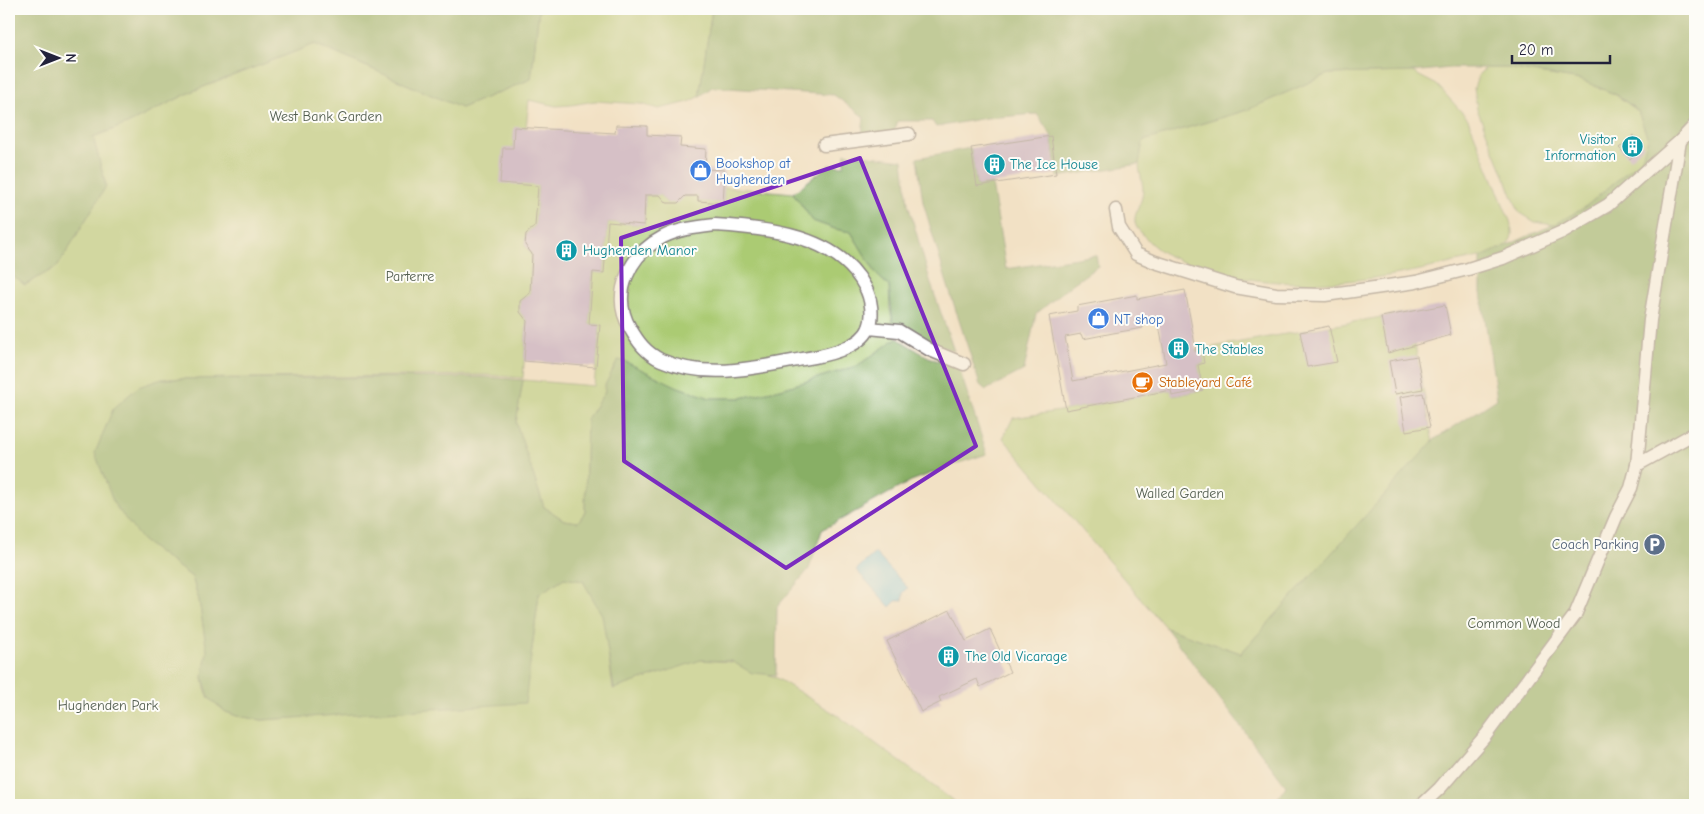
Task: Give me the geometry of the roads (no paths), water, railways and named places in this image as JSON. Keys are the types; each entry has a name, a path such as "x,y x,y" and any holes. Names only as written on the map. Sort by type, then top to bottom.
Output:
{"lane":[{"path":"1116,210 1119,227 1136,254 1235,287 1276,294 1324,295 1416,282 1503,258 1562,232 1608,205 1680,141 1695,125"},
{"path":"824,145 909,134"},
{"path":"1422,805 1440,788 1486,735 1575,616 1616,517 1631,488 1637,465 1650,320 1680,141"},
{"path":"715,225 764,229 804,239 843,260 858,275 870,295 869,328 852,345 819,357 752,370 700,370 661,360 639,344 627,324 623,311 623,285 635,260 663,237 686,230 715,225"},
{"path":"869,328 899,331 930,350 964,364"},
{"path":"1637,465 1695,433"}],"water":[{"path":"875,553 908,588 903,593 903,600 896,601 890,607 856,570"}],"place":[{"name":"Visitor Information","path":"1632,147"},
{"name":"The Ice House","path":"994,164"},
{"name":"Bookshop at Hughenden","path":"700,171"},
{"name":"Hughenden Manor","path":"567,250"},
{"name":"NT shop","path":"1098,319"},
{"name":"The Stables","path":"1179,349"},
{"name":"Stableyard Café","path":"1143,382"},
{"name":"Coach Parking","path":"1655,544"},
{"name":"The Old Vicarage","path":"949,656"}],"park label":[{"name":"West Bank Garden","path":"326,116"},
{"name":"Parterre","path":"410,276"},
{"name":"Walled Garden","path":"1180,493"},
{"name":"Common Wood","path":"1514,623"},
{"name":"Hughenden Park","path":"108,705"}]}
